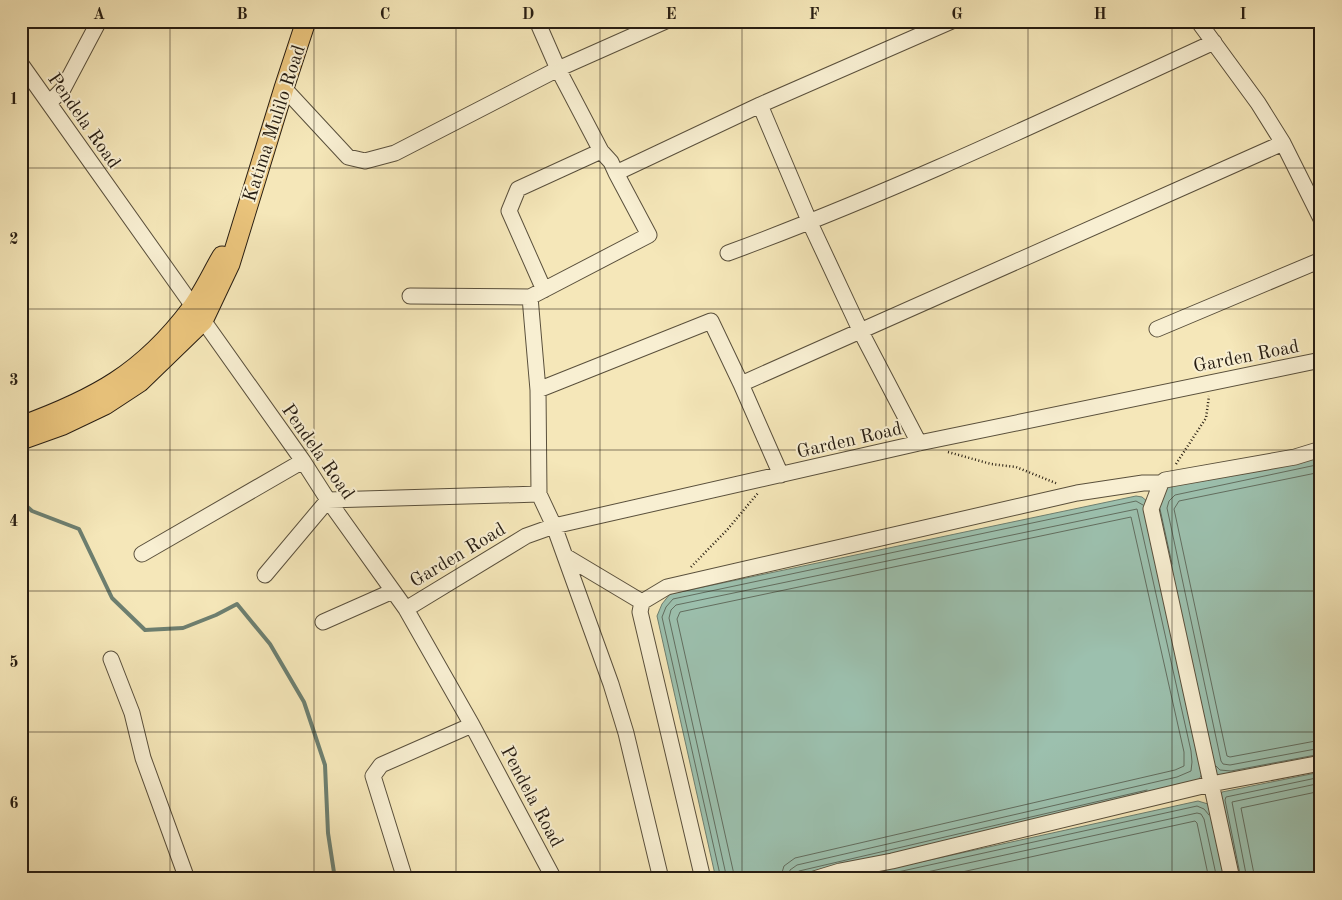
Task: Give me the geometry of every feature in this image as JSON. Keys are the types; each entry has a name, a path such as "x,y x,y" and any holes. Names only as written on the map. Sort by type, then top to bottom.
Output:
{"main road":[{"name":"Katima Mulilo Road","path":"21,440 63,425 105,405 140,382 198,314 230,264 306,21"},
{"name":"Katima Mulilo Road","path":"21,426 58,412 98,393 132,371 175,329 198,314"}],"street":[{"path":"49,103 63,89 99,21"},
{"path":"410,296 530,297 649,235 611,162 601,151 558,69 536,21"},
{"path":"284,88 348,157 365,161 395,153 558,69 666,21"},
{"path":"616,173 760,104 952,21"},
{"path":"1198,21 1258,103 1283,144 1321,219"},
{"path":"728,253 810,223 970,155 1214,42"},
{"name":"Pendela Road","path":"21,64 304,461 328,500 406,609 472,725 554,879"},
{"path":"760,104 810,223 861,332 920,444"},
{"path":"741,384 1283,144"},
{"path":"544,290 509,211 518,188 601,151"},
{"path":"1158,329 1321,260"},
{"path":"530,297 538,390 539,494 554,526 624,725 661,879"},
{"path":"538,390 711,321 741,384 776,476"},
{"name":"Garden Road","path":"406,609 526,536 554,526 920,444 1321,360"},
{"path":"703,879 640,612 642,602 667,587 1077,493 1163,481 1295,458 1321,449"},
{"path":"142,554 304,461"},
{"path":"1151,509 1163,481"},
{"path":"1144,483 1232,879"},
{"path":"265,575 328,500 539,494"},
{"path":"565,556 642,602"},
{"path":"323,622 393,591"},
{"path":"111,659 132,713 143,758 187,879"},
{"path":"405,879 373,776 381,765 472,725"},
{"path":"814,879 1212,784 1321,763"}],"path":[{"path":"1163,481 1206,418 1210,382"},
{"path":"946,451 991,464 1016,467 1046,478 1077,493"},
{"path":"685,572 727,530 776,476"}],"water":[{"path":"1321,452 1321,759 1231,776 1218,775 1210,767 1155,507 1168,485"},
{"path":"1136,496 1142,497 1148,502 1202,773 1199,780 1180,788 789,879 716,879 657,616 662,604 670,594"},
{"path":"1321,772 1321,879 1236,879 1219,799 1222,792"},
{"path":"1198,801 1208,804 1214,814 1229,879 843,879"}],"waterway":[{"path":"21,501 32,511 79,529 112,598 145,630 183,628 216,615 237,604 270,644 304,702 325,765 328,833 335,879"}]}
